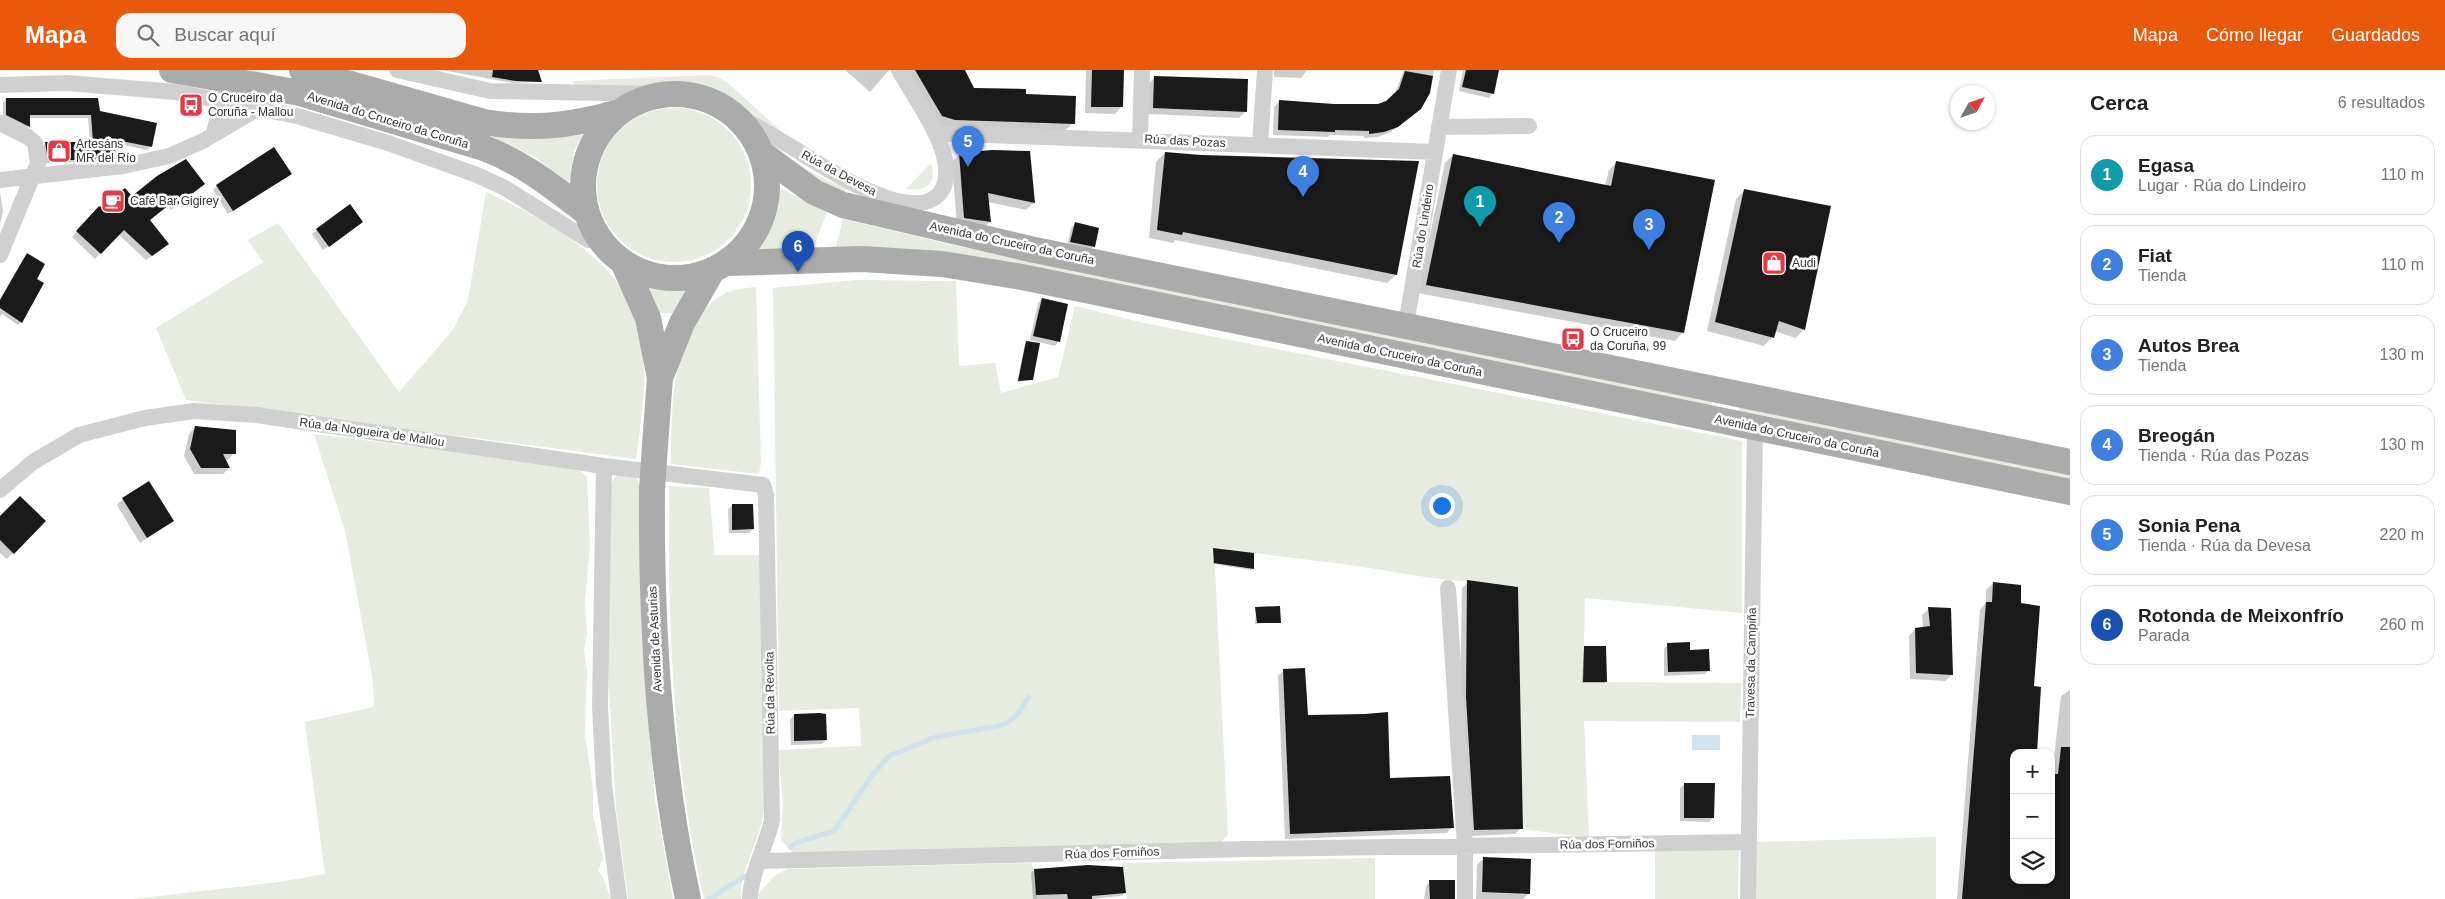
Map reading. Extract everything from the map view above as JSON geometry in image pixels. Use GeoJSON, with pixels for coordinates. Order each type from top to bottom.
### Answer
{"type":"FeatureCollection","features":[{"type":"Feature","properties":{"kind":"main road","name":"Avenida do Cruceiro da Coruña"},"geometry":{"type":"LineString","coordinates":[[172,70],[300,93],[484,148],[534,172],[586,213]]}},
{"type":"Feature","properties":{"kind":"main road","name":"Avenida do Cruceiro da Coruña"},"geometry":{"type":"LineString","coordinates":[[302,70],[484,122],[503,125],[564,126],[616,113]]}},
{"type":"Feature","properties":{"kind":"main road"},"geometry":{"type":"LineString","coordinates":[[623,262],[600,240],[586,213],[582,190],[583,174],[593,142],[616,113],[634,102],[664,94],[692,95],[713,102],[728,110],[750,132],[761,152],[767,184],[763,214],[747,244],[719,267]]}},
{"type":"Feature","properties":{"kind":"main road","name":"Avenida do Cruceiro da Coruña"},"geometry":{"type":"LineString","coordinates":[[761,152],[814,192],[843,205],[1030,249],[2070,462]]}},
{"type":"Feature","properties":{"kind":"main road","name":"Avenida do Cruceiro da Coruña"},"geometry":{"type":"LineString","coordinates":[[623,262],[646,274],[673,278],[695,276],[719,267],[862,259],[942,264],[1022,277],[2070,492]]}},
{"type":"Feature","properties":{"kind":"main road","name":"Avenida de Asturias"},"geometry":{"type":"LineString","coordinates":[[623,262],[648,318],[660,378],[652,490],[652,568],[658,691],[670,802],[688,899]]}},
{"type":"Feature","properties":{"kind":"main road","name":"Avenida de Asturias"},"geometry":{"type":"LineString","coordinates":[[660,378],[682,323],[719,267]]}},
{"type":"Feature","properties":{"kind":"street"},"geometry":{"type":"LineString","coordinates":[[397,70],[490,91],[664,94]]}},
{"type":"Feature","properties":{"kind":"street","name":"Rúa da Devesa"},"geometry":{"type":"LineString","coordinates":[[728,110],[854,184],[891,199],[915,204],[933,200],[941,193],[946,183],[945,162],[936,132],[899,70]]}},
{"type":"Feature","properties":{"kind":"street"},"geometry":{"type":"LineString","coordinates":[[1140,139],[1142,70]]}},
{"type":"Feature","properties":{"kind":"street"},"geometry":{"type":"LineString","coordinates":[[1260,144],[1265,70]]}},
{"type":"Feature","properties":{"kind":"street","name":"Rúa do Lindeiro"},"geometry":{"type":"LineString","coordinates":[[1406,325],[1449,70]]}},
{"type":"Feature","properties":{"kind":"street","name":"Avenida do Cruceiro da Coruña"},"geometry":{"type":"LineString","coordinates":[[0,85],[67,83],[176,92],[260,107],[297,116],[436,159],[505,188],[588,240],[600,240]]}},
{"type":"Feature","properties":{"kind":"street"},"geometry":{"type":"LineString","coordinates":[[214,134],[222,100]]}},
{"type":"Feature","properties":{"kind":"street"},"geometry":{"type":"LineString","coordinates":[[0,180],[146,162],[188,148],[260,107]]}},
{"type":"Feature","properties":{"kind":"street"},"geometry":{"type":"LineString","coordinates":[[0,123],[28,137],[34,143],[38,163],[31,176],[0,255]]}},
{"type":"Feature","properties":{"kind":"street"},"geometry":{"type":"LineString","coordinates":[[1439,127],[1529,126]]}},
{"type":"Feature","properties":{"kind":"street","name":"Rúa das Pozas"},"geometry":{"type":"LineString","coordinates":[[936,132],[1435,152]]}},
{"type":"Feature","properties":{"kind":"street","name":"Rúa da Nogueira de Mallou"},"geometry":{"type":"LineString","coordinates":[[0,490],[34,462],[79,435],[145,418],[194,411],[256,415],[604,466],[762,485]]}},
{"type":"Feature","properties":{"kind":"street","name":"Travesa da Campiña"},"geometry":{"type":"LineString","coordinates":[[1748,899],[1755,428]]}},
{"type":"Feature","properties":{"kind":"street"},"geometry":{"type":"LineString","coordinates":[[604,466],[600,706],[604,785],[619,899]]}},
{"type":"Feature","properties":{"kind":"street","name":"Rúa da Revolta"},"geometry":{"type":"LineString","coordinates":[[750,899],[752,881],[767,843],[772,812],[766,494],[762,485]]}},
{"type":"Feature","properties":{"kind":"street"},"geometry":{"type":"LineString","coordinates":[[1448,588],[1465,846],[1465,899]]}},
{"type":"Feature","properties":{"kind":"street","name":"Rúa dos Forniños"},"geometry":{"type":"LineString","coordinates":[[760,861],[1749,842]]}},
{"type":"Feature","properties":{"kind":"shaded area"},"geometry":{"type":"Polygon","coordinates":[[[234,70],[258,71],[517,139],[583,135],[574,151],[569,183],[536,158],[509,144],[234,70]]]}},
{"type":"Feature","properties":{"kind":"shaded area"},"geometry":{"type":"Polygon","coordinates":[[[708,75],[718,77],[729,84],[792,141],[721,97],[703,92],[668,87],[578,90],[572,81],[708,75]]]}},
{"type":"Feature","properties":{"kind":"shaded area"},"geometry":{"type":"Polygon","coordinates":[[[674,108],[704,113],[729,130],[746,155],[751,185],[746,215],[729,240],[704,257],[674,262],[644,257],[619,240],[602,215],[597,185],[602,155],[619,130],[644,113],[674,108]]]}},
{"type":"Feature","properties":{"kind":"shaded area"},"geometry":{"type":"Polygon","coordinates":[[[777,153],[820,177],[846,188],[843,195],[777,153]]]}},
{"type":"Feature","properties":{"kind":"shaded area"},"geometry":{"type":"Polygon","coordinates":[[[931,163],[933,177],[929,185],[920,189],[906,189],[931,163]]]}},
{"type":"Feature","properties":{"kind":"shaded area"},"geometry":{"type":"Polygon","coordinates":[[[776,186],[827,212],[813,248],[754,250],[772,212],[776,186]]]}},
{"type":"Feature","properties":{"kind":"shaded area"},"geometry":{"type":"Polygon","coordinates":[[[486,192],[537,218],[569,238],[599,262],[621,287],[634,314],[643,358],[643,405],[636,459],[186,400],[156,328],[263,262],[248,240],[278,223],[399,392],[452,331],[468,300],[486,192]]]}},
{"type":"Feature","properties":{"kind":"shaded area"},"geometry":{"type":"Polygon","coordinates":[[[843,219],[957,246],[1713,400],[1711,407],[836,247],[843,219]]]}},
{"type":"Feature","properties":{"kind":"shaded area"},"geometry":{"type":"Polygon","coordinates":[[[856,280],[956,281],[959,366],[995,363],[1001,393],[1058,377],[1075,306],[1144,323],[1742,441],[1742,613],[1585,598],[1583,682],[1741,683],[1740,722],[1584,721],[1589,838],[1523,829],[1518,587],[1432,578],[1343,564],[1214,548],[1228,835],[1220,843],[793,853],[781,840],[783,804],[778,750],[861,746],[859,708],[779,711],[773,288],[856,280]]]}},
{"type":"Feature","properties":{"kind":"shaded area"},"geometry":{"type":"Polygon","coordinates":[[[645,286],[689,290],[675,314],[653,312],[645,286]]]}},
{"type":"Feature","properties":{"kind":"shaded area"},"geometry":{"type":"Polygon","coordinates":[[[756,287],[761,462],[759,474],[671,464],[674,394],[684,346],[694,325],[707,307],[726,293],[756,287]]]}},
{"type":"Feature","properties":{"kind":"shaded area"},"geometry":{"type":"Polygon","coordinates":[[[1739,405],[2070,473],[2070,479],[1738,411],[1739,405]]]}},
{"type":"Feature","properties":{"kind":"shaded area"},"geometry":{"type":"Polygon","coordinates":[[[314,434],[445,450],[579,470],[587,477],[590,547],[585,601],[587,634],[584,650],[587,671],[585,735],[593,789],[593,815],[603,859],[598,870],[612,899],[133,899],[279,882],[325,874],[305,722],[374,707],[373,681],[345,531],[314,434]]]}},
{"type":"Feature","properties":{"kind":"shaded area"},"geometry":{"type":"Polygon","coordinates":[[[619,475],[634,476],[638,480],[641,491],[641,631],[655,800],[673,899],[628,899],[616,809],[608,670],[611,485],[614,478],[619,475]]]}},
{"type":"Feature","properties":{"kind":"shaded area"},"geometry":{"type":"Polygon","coordinates":[[[669,486],[709,488],[715,555],[763,555],[761,697],[764,807],[759,831],[743,877],[741,899],[704,899],[693,847],[685,796],[674,694],[671,642],[669,486]]]}},
{"type":"Feature","properties":{"kind":"shaded area"},"geometry":{"type":"Polygon","coordinates":[[[1936,837],[1936,899],[1756,899],[1756,842],[1936,837]]]}},
{"type":"Feature","properties":{"kind":"shaded area"},"geometry":{"type":"Polygon","coordinates":[[[1739,848],[1738,899],[1655,899],[1655,850],[1739,848]]]}},
{"type":"Feature","properties":{"kind":"shaded area"},"geometry":{"type":"Polygon","coordinates":[[[1375,858],[1375,899],[1127,899],[1122,863],[1375,858]]]}},
{"type":"Feature","properties":{"kind":"shaded area"},"geometry":{"type":"Polygon","coordinates":[[[1032,863],[1037,899],[759,899],[758,895],[774,876],[787,869],[1032,863]]]}},
{"type":"Feature","properties":{"kind":"water"},"geometry":{"type":"Polygon","coordinates":[[[1692,735],[1720,735],[1720,750],[1692,750],[1692,735]]]}},
{"type":"Feature","properties":{"kind":"building"},"geometry":{"type":"Polygon","coordinates":[[[493,70],[538,70],[542,82],[516,81],[492,77],[493,70]]]}},
{"type":"Feature","properties":{"kind":"building"},"geometry":{"type":"Polygon","coordinates":[[[915,70],[965,70],[974,88],[1026,89],[1026,94],[1076,96],[1075,124],[955,120],[942,116],[915,70]]]}},
{"type":"Feature","properties":{"kind":"building"},"geometry":{"type":"Polygon","coordinates":[[[1092,70],[1124,70],[1123,107],[1091,107],[1092,70]]]}},
{"type":"Feature","properties":{"kind":"building"},"geometry":{"type":"Polygon","coordinates":[[[1466,70],[1499,70],[1494,94],[1462,87],[1466,70]]]}},
{"type":"Feature","properties":{"kind":"building"},"geometry":{"type":"Polygon","coordinates":[[[1405,71],[1433,76],[1430,93],[1421,109],[1398,127],[1384,132],[1369,134],[1369,131],[1278,130],[1279,100],[1334,104],[1378,104],[1386,101],[1399,89],[1405,71]]]}},
{"type":"Feature","properties":{"kind":"building"},"geometry":{"type":"Polygon","coordinates":[[[1154,76],[1248,79],[1247,112],[1153,108],[1154,76]]]}},
{"type":"Feature","properties":{"kind":"building"},"geometry":{"type":"Polygon","coordinates":[[[6,98],[98,98],[100,111],[157,123],[152,147],[116,140],[115,156],[90,160],[48,160],[45,142],[93,142],[91,115],[30,115],[30,127],[6,115],[6,98]]]}},
{"type":"Feature","properties":{"kind":"building"},"geometry":{"type":"Polygon","coordinates":[[[274,147],[292,174],[233,211],[216,185],[274,147]]]}},
{"type":"Feature","properties":{"kind":"building"},"geometry":{"type":"Polygon","coordinates":[[[992,150],[1030,151],[1035,203],[988,193],[991,222],[964,218],[959,153],[992,150]]]}},
{"type":"Feature","properties":{"kind":"building"},"geometry":{"type":"Polygon","coordinates":[[[1165,152],[1201,155],[1419,161],[1397,275],[1183,232],[1182,235],[1157,230],[1165,152]]]}},
{"type":"Feature","properties":{"kind":"building"},"geometry":{"type":"Polygon","coordinates":[[[1453,154],[1611,186],[1616,161],[1715,180],[1684,333],[1426,285],[1453,154]]]}},
{"type":"Feature","properties":{"kind":"building"},"geometry":{"type":"Polygon","coordinates":[[[186,159],[205,184],[177,205],[174,201],[150,220],[169,244],[152,256],[124,230],[101,254],[76,231],[99,206],[125,188],[132,196],[157,176],[186,159]]]}},
{"type":"Feature","properties":{"kind":"building","name":"Audi"},"geometry":{"type":"Polygon","coordinates":[[[1744,189],[1831,206],[1805,330],[1779,321],[1774,338],[1715,322],[1744,189]]]}},
{"type":"Feature","properties":{"kind":"building"},"geometry":{"type":"Polygon","coordinates":[[[350,204],[363,222],[329,247],[316,229],[350,204]]]}},
{"type":"Feature","properties":{"kind":"building"},"geometry":{"type":"Polygon","coordinates":[[[1075,222],[1099,228],[1095,247],[1070,242],[1075,222]]]}},
{"type":"Feature","properties":{"kind":"building"},"geometry":{"type":"Polygon","coordinates":[[[27,253],[45,264],[37,279],[44,283],[22,323],[0,308],[0,300],[27,253]]]}},
{"type":"Feature","properties":{"kind":"building"},"geometry":{"type":"Polygon","coordinates":[[[1042,298],[1068,304],[1060,342],[1033,336],[1042,298]]]}},
{"type":"Feature","properties":{"kind":"building"},"geometry":{"type":"Polygon","coordinates":[[[1026,341],[1040,343],[1033,380],[1018,381],[1026,341]]]}},
{"type":"Feature","properties":{"kind":"building"},"geometry":{"type":"Polygon","coordinates":[[[195,426],[236,430],[236,454],[223,454],[230,468],[201,468],[190,449],[195,426]]]}},
{"type":"Feature","properties":{"kind":"building"},"geometry":{"type":"Polygon","coordinates":[[[149,481],[174,521],[147,538],[122,498],[149,481]]]}},
{"type":"Feature","properties":{"kind":"building"},"geometry":{"type":"Polygon","coordinates":[[[20,496],[46,521],[14,554],[0,540],[0,516],[20,496]]]}},
{"type":"Feature","properties":{"kind":"building"},"geometry":{"type":"Polygon","coordinates":[[[732,504],[753,504],[754,529],[732,530],[732,504]]]}},
{"type":"Feature","properties":{"kind":"building"},"geometry":{"type":"Polygon","coordinates":[[[1213,548],[1254,553],[1254,569],[1214,563],[1213,548]]]}},
{"type":"Feature","properties":{"kind":"building"},"geometry":{"type":"Polygon","coordinates":[[[1467,580],[1518,587],[1523,829],[1474,830],[1466,697],[1467,580]]]}},
{"type":"Feature","properties":{"kind":"building"},"geometry":{"type":"Polygon","coordinates":[[[1993,582],[2021,585],[2021,603],[2040,606],[2034,686],[2041,687],[2037,749],[2010,749],[2010,884],[2055,884],[2055,774],[2058,774],[2061,747],[2070,747],[2070,899],[1962,899],[1986,602],[1992,602],[1993,582]]]}},
{"type":"Feature","properties":{"kind":"building"},"geometry":{"type":"Polygon","coordinates":[[[1280,606],[1281,623],[1257,623],[1255,607],[1280,606]]]}},
{"type":"Feature","properties":{"kind":"building"},"geometry":{"type":"Polygon","coordinates":[[[1928,607],[1951,608],[1953,675],[1916,673],[1915,628],[1930,626],[1928,607]]]}},
{"type":"Feature","properties":{"kind":"building"},"geometry":{"type":"Polygon","coordinates":[[[1690,642],[1690,650],[1709,649],[1710,671],[1668,672],[1667,643],[1690,642]]]}},
{"type":"Feature","properties":{"kind":"building"},"geometry":{"type":"Polygon","coordinates":[[[1584,646],[1606,646],[1607,682],[1583,682],[1584,646]]]}},
{"type":"Feature","properties":{"kind":"building"},"geometry":{"type":"Polygon","coordinates":[[[1305,668],[1308,715],[1388,712],[1390,778],[1450,776],[1454,828],[1290,834],[1283,669],[1305,668]]]}},
{"type":"Feature","properties":{"kind":"building"},"geometry":{"type":"Polygon","coordinates":[[[794,714],[826,714],[827,740],[794,741],[794,714]]]}},
{"type":"Feature","properties":{"kind":"building"},"geometry":{"type":"Polygon","coordinates":[[[1684,783],[1715,783],[1714,818],[1684,818],[1684,783]]]}},
{"type":"Feature","properties":{"kind":"building"},"geometry":{"type":"Polygon","coordinates":[[[1483,857],[1531,859],[1530,894],[1482,892],[1483,857]]]}},
{"type":"Feature","properties":{"kind":"building"},"geometry":{"type":"Polygon","coordinates":[[[1088,865],[1123,867],[1126,893],[1092,896],[1092,899],[1068,899],[1067,894],[1036,895],[1034,869],[1088,865]]]}},
{"type":"Feature","properties":{"kind":"building"},"geometry":{"type":"Polygon","coordinates":[[[1429,880],[1455,880],[1455,899],[1430,899],[1429,880]]]}},
{"type":"Feature","properties":{"kind":"waterway"},"geometry":{"type":"LineString","coordinates":[[790,847],[798,842],[834,831],[870,778],[889,756],[936,737],[1003,725],[1016,716],[1029,697]]}},
{"type":"Feature","properties":{"kind":"waterway"},"geometry":{"type":"LineString","coordinates":[[709,899],[747,875]]}},
{"type":"Feature","properties":{"kind":"place","name":"O Cruceiro da Coruña - Mallou"},"geometry":{"type":"Point","coordinates":[191,105]}},
{"type":"Feature","properties":{"kind":"place","name":"Artesáns MR del Río"},"geometry":{"type":"Point","coordinates":[59,151]}},
{"type":"Feature","properties":{"kind":"place","name":"Sonia Pena"},"geometry":{"type":"Point","coordinates":[968,167]}},
{"type":"Feature","properties":{"kind":"place","name":"Breogán"},"geometry":{"type":"Point","coordinates":[1303,197]}},
{"type":"Feature","properties":{"kind":"place","name":"Café Bar Gigirey"},"geometry":{"type":"Point","coordinates":[113,201]}},
{"type":"Feature","properties":{"kind":"place","name":"Egasa"},"geometry":{"type":"Point","coordinates":[1480,227]}},
{"type":"Feature","properties":{"kind":"place","name":"Fiat"},"geometry":{"type":"Point","coordinates":[1559,243]}},
{"type":"Feature","properties":{"kind":"place","name":"Autos Brea"},"geometry":{"type":"Point","coordinates":[1649,250]}},
{"type":"Feature","properties":{"kind":"place","name":"Audi"},"geometry":{"type":"Point","coordinates":[1774,263]}},
{"type":"Feature","properties":{"kind":"place","name":"Rotonda de Meixonfrío"},"geometry":{"type":"Point","coordinates":[798,272]}},
{"type":"Feature","properties":{"kind":"place","name":"O Cruceiro da Coruña, 99"},"geometry":{"type":"Point","coordinates":[1573,339]}}]}
